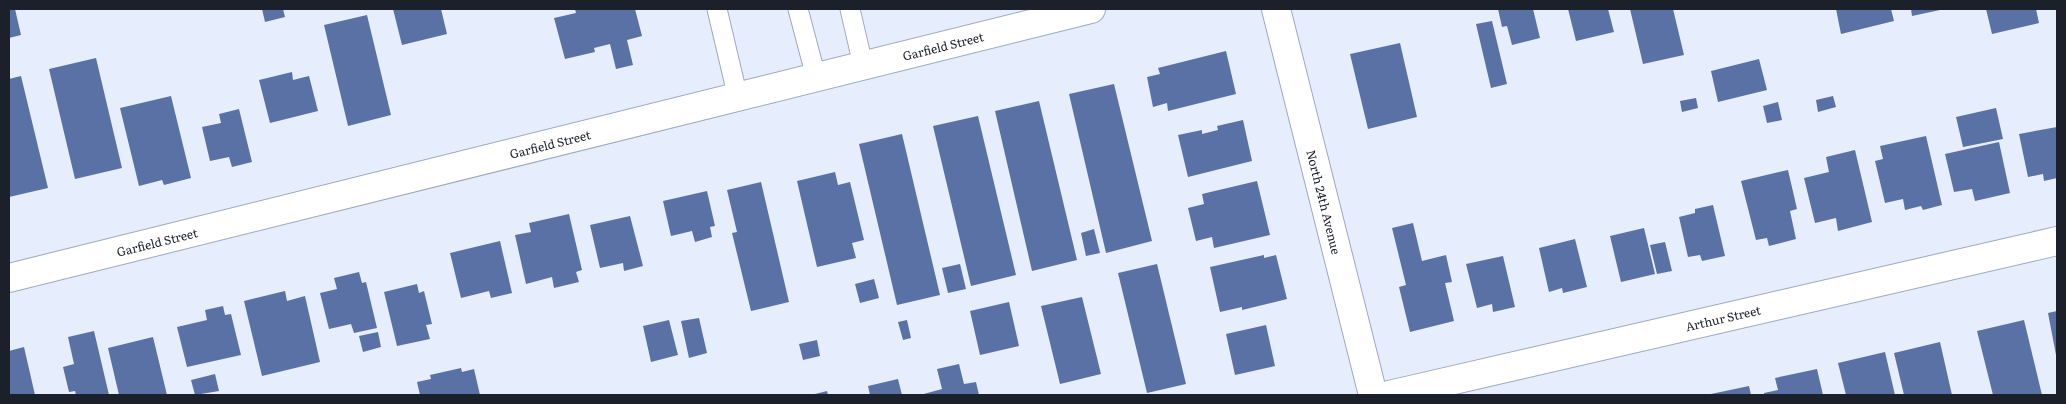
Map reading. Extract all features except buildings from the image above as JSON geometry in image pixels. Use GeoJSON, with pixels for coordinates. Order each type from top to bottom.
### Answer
{"type":"FeatureCollection","features":[{"type":"Feature","properties":{"kind":"street","name":"Garfield Street"},"geometry":{"type":"LineString","coordinates":[[9,278],[1091,9]]}},
{"type":"Feature","properties":{"kind":"street","name":"North 24th Avenue"},"geometry":{"type":"LineString","coordinates":[[1276,9],[1373,395]]}},
{"type":"Feature","properties":{"kind":"street","name":"Arthur Street"},"geometry":{"type":"LineString","coordinates":[[1389,395],[2057,241]]}},
{"type":"Feature","properties":{"kind":"lane"},"geometry":{"type":"LineString","coordinates":[[717,9],[738,98]]}},
{"type":"Feature","properties":{"kind":"lane"},"geometry":{"type":"LineString","coordinates":[[798,9],[816,77]]}},
{"type":"Feature","properties":{"kind":"lane"},"geometry":{"type":"LineString","coordinates":[[850,9],[863,66]]}}]}
